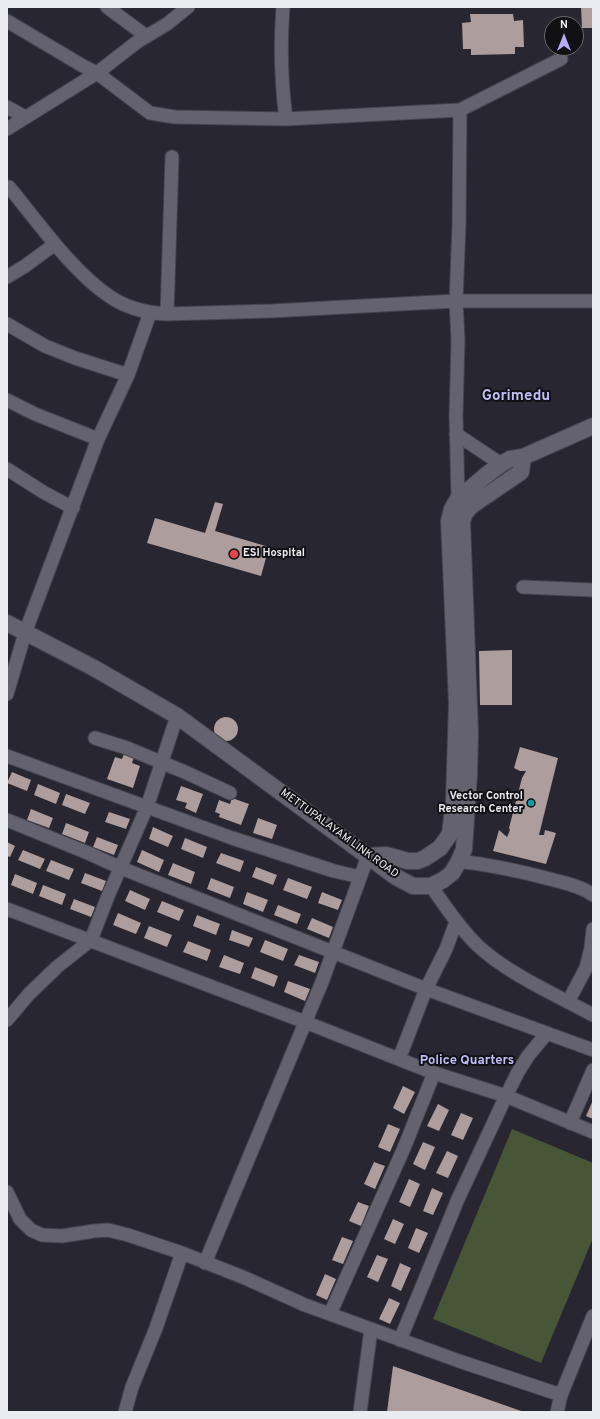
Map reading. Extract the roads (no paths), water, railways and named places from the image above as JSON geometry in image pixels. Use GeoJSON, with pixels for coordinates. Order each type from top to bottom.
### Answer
{"type":"FeatureCollection","features":[{"type":"Feature","properties":{"kind":"street"},"geometry":{"type":"LineString","coordinates":[[107,7],[146,36]]}},
{"type":"Feature","properties":{"kind":"street"},"geometry":{"type":"LineString","coordinates":[[7,129],[97,73],[146,36],[177,17],[188,7]]}},
{"type":"Feature","properties":{"kind":"street"},"geometry":{"type":"LineString","coordinates":[[283,7],[281,69],[286,119]]}},
{"type":"Feature","properties":{"kind":"street"},"geometry":{"type":"LineString","coordinates":[[7,21],[97,73],[150,113],[175,117],[286,119],[460,110],[561,59]]}},
{"type":"Feature","properties":{"kind":"street"},"geometry":{"type":"LineString","coordinates":[[7,107],[25,117]]}},
{"type":"Feature","properties":{"kind":"street"},"geometry":{"type":"LineString","coordinates":[[458,499],[456,434],[458,340],[456,301],[459,226],[460,110]]}},
{"type":"Feature","properties":{"kind":"street"},"geometry":{"type":"LineString","coordinates":[[167,314],[172,157]]}},
{"type":"Feature","properties":{"kind":"street"},"geometry":{"type":"LineString","coordinates":[[8,184],[55,244],[89,281],[110,297],[133,308],[150,313],[167,314],[271,311],[456,301],[593,302]]}},
{"type":"Feature","properties":{"kind":"street"},"geometry":{"type":"LineString","coordinates":[[7,277],[26,266],[55,244]]}},
{"type":"Feature","properties":{"kind":"street"},"geometry":{"type":"LineString","coordinates":[[7,694],[25,632],[98,439],[128,375],[150,313]]}},
{"type":"Feature","properties":{"kind":"street"},"geometry":{"type":"LineString","coordinates":[[7,324],[45,346],[75,358],[128,375]]}},
{"type":"Feature","properties":{"kind":"street"},"geometry":{"type":"LineString","coordinates":[[7,400],[35,414],[98,439]]}},
{"type":"Feature","properties":{"kind":"street"},"geometry":{"type":"LineString","coordinates":[[205,1263],[322,982],[368,856],[386,855],[408,861],[418,861],[440,848],[450,834],[454,800],[457,704],[449,521],[452,509],[458,499],[501,464],[510,459],[523,457],[593,426]]}},
{"type":"Feature","properties":{"kind":"street"},"geometry":{"type":"LineString","coordinates":[[456,434],[501,464]]}},
{"type":"Feature","properties":{"kind":"street"},"geometry":{"type":"LineString","coordinates":[[523,457],[520,472],[471,506],[465,513],[462,521],[470,733],[464,849],[459,862],[452,873],[443,880],[431,886],[456,922],[477,944],[496,960],[517,974],[593,1015]]}},
{"type":"Feature","properties":{"kind":"street"},"geometry":{"type":"LineString","coordinates":[[8,473],[73,508]]}},
{"type":"Feature","properties":{"kind":"street"},"geometry":{"type":"LineString","coordinates":[[523,588],[593,590]]}},
{"type":"Feature","properties":{"kind":"street","name":"METTUPALAYAM LINK ROAD"},"geometry":{"type":"LineString","coordinates":[[7,623],[94,668],[177,716],[396,877],[413,886],[431,886]]}},
{"type":"Feature","properties":{"kind":"street"},"geometry":{"type":"LineString","coordinates":[[7,1020],[29,994],[57,966],[91,940],[108,896],[147,807],[177,716]]}},
{"type":"Feature","properties":{"kind":"street"},"geometry":{"type":"LineString","coordinates":[[95,738],[127,748],[230,793]]}},
{"type":"Feature","properties":{"kind":"street"},"geometry":{"type":"LineString","coordinates":[[7,756],[240,841],[334,871],[360,877]]}},
{"type":"Feature","properties":{"kind":"street"},"geometry":{"type":"LineString","coordinates":[[7,820],[121,868],[426,989],[593,1050]]}},
{"type":"Feature","properties":{"kind":"street"},"geometry":{"type":"LineString","coordinates":[[459,862],[491,865],[519,871],[572,885],[586,890],[593,895]]}},
{"type":"Feature","properties":{"kind":"street"},"geometry":{"type":"LineString","coordinates":[[7,909],[305,1022],[434,1073],[506,1096],[593,1132]]}},
{"type":"Feature","properties":{"kind":"street"},"geometry":{"type":"LineString","coordinates":[[398,1059],[426,989],[446,949],[456,922]]}},
{"type":"Feature","properties":{"kind":"street"},"geometry":{"type":"LineString","coordinates":[[568,1002],[586,968],[591,948],[593,929]]}},
{"type":"Feature","properties":{"kind":"street"},"geometry":{"type":"LineString","coordinates":[[400,1340],[458,1200],[506,1096],[528,1056],[547,1033]]}},
{"type":"Feature","properties":{"kind":"street"},"geometry":{"type":"LineString","coordinates":[[570,1122],[593,1070]]}},
{"type":"Feature","properties":{"kind":"street"},"geometry":{"type":"LineString","coordinates":[[330,1314],[404,1148],[434,1073]]}},
{"type":"Feature","properties":{"kind":"street"},"geometry":{"type":"LineString","coordinates":[[7,1192],[20,1219],[31,1230],[42,1235],[62,1236],[108,1230],[128,1234],[182,1253],[245,1278],[305,1305],[400,1340],[561,1395]]}},
{"type":"Feature","properties":{"kind":"street"},"geometry":{"type":"LineString","coordinates":[[125,1412],[132,1387],[156,1328],[182,1253]]}},
{"type":"Feature","properties":{"kind":"street"},"geometry":{"type":"LineString","coordinates":[[557,1412],[561,1395],[593,1316]]}},
{"type":"Feature","properties":{"kind":"street"},"geometry":{"type":"LineString","coordinates":[[360,1412],[371,1329]]}},
{"type":"Feature","properties":{"kind":"place","name":"ESI Hospital"},"geometry":{"type":"Point","coordinates":[234,554]}},
{"type":"Feature","properties":{"kind":"place","name":"Vector Control Research Center"},"geometry":{"type":"Point","coordinates":[531,803]}},
{"type":"Feature","properties":{"kind":"district","name":"Gorimedu"},"geometry":{"type":"Point","coordinates":[516,397]}},
{"type":"Feature","properties":{"kind":"district","name":"Police Quarters"},"geometry":{"type":"Point","coordinates":[467,1061]}}]}
